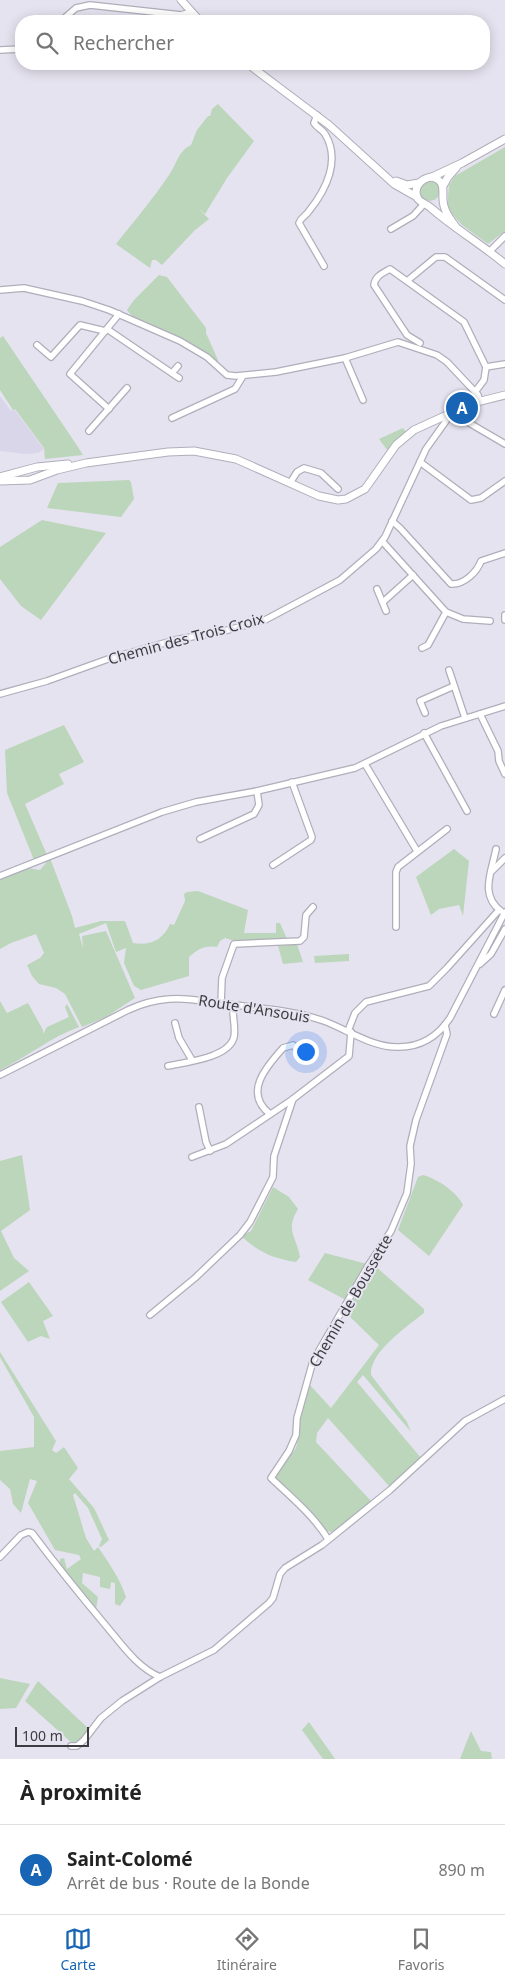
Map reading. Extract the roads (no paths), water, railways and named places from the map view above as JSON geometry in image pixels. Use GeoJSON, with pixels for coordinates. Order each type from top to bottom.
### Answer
{"type":"FeatureCollection","features":[{"type":"Feature","properties":{"kind":"main road"},"geometry":{"type":"LineString","coordinates":[[181,0],[194,15]]}},
{"type":"Feature","properties":{"kind":"main road"},"geometry":{"type":"LineString","coordinates":[[256,70],[317,115],[394,184],[418,197],[505,264]]}},
{"type":"Feature","properties":{"kind":"main road"},"geometry":{"type":"LineString","coordinates":[[384,176],[407,185],[419,183],[425,178],[432,177],[462,163],[505,139]]}},
{"type":"Feature","properties":{"kind":"main road"},"geometry":{"type":"LineString","coordinates":[[426,205],[436,204],[442,199],[444,186],[450,174],[462,163]]}},
{"type":"Feature","properties":{"kind":"main road"},"geometry":{"type":"LineString","coordinates":[[432,177],[439,180],[444,186]]}},
{"type":"Feature","properties":{"kind":"main road"},"geometry":{"type":"LineString","coordinates":[[418,197],[416,192],[419,183]]}},
{"type":"Feature","properties":{"kind":"main road"},"geometry":{"type":"LineString","coordinates":[[442,199],[446,211],[456,227]]}},
{"type":"Feature","properties":{"kind":"main road"},"geometry":{"type":"LineString","coordinates":[[0,477],[44,466],[86,463],[182,451],[202,451],[236,459],[328,499],[346,499],[359,494],[372,482],[396,446],[414,430],[451,412],[480,401],[505,395]]}},
{"type":"Feature","properties":{"kind":"main road"},"geometry":{"type":"LineString","coordinates":[[0,481],[30,480],[86,463]]}},
{"type":"Feature","properties":{"kind":"street"},"geometry":{"type":"LineString","coordinates":[[68,15],[76,8],[90,4],[181,15],[191,12]]}},
{"type":"Feature","properties":{"kind":"street"},"geometry":{"type":"LineString","coordinates":[[0,50],[15,49]]}},
{"type":"Feature","properties":{"kind":"street"},"geometry":{"type":"LineString","coordinates":[[317,115],[314,123],[326,135],[332,162],[331,173],[309,212],[299,223],[324,266]]}},
{"type":"Feature","properties":{"kind":"street"},"geometry":{"type":"LineString","coordinates":[[391,229],[413,216],[426,205]]}},
{"type":"Feature","properties":{"kind":"street"},"geometry":{"type":"LineString","coordinates":[[490,251],[505,236]]}},
{"type":"Feature","properties":{"kind":"street"},"geometry":{"type":"LineString","coordinates":[[407,281],[436,257],[441,256],[505,300]]}},
{"type":"Feature","properties":{"kind":"street"},"geometry":{"type":"LineString","coordinates":[[420,343],[407,335],[374,285],[374,281],[390,269],[464,322],[486,367],[484,380],[476,392]]}},
{"type":"Feature","properties":{"kind":"street"},"geometry":{"type":"LineString","coordinates":[[0,290],[24,288],[82,301],[119,314],[180,341],[207,358],[226,375],[243,376],[276,372],[345,358],[398,342],[437,355],[476,392],[480,401]]}},
{"type":"Feature","properties":{"kind":"street"},"geometry":{"type":"LineString","coordinates":[[109,408],[70,374],[119,314]]}},
{"type":"Feature","properties":{"kind":"street"},"geometry":{"type":"LineString","coordinates":[[36,345],[51,357],[80,325],[106,330],[180,378]]}},
{"type":"Feature","properties":{"kind":"street"},"geometry":{"type":"LineString","coordinates":[[345,358],[363,400]]}},
{"type":"Feature","properties":{"kind":"street"},"geometry":{"type":"LineString","coordinates":[[486,367],[505,364]]}},
{"type":"Feature","properties":{"kind":"street"},"geometry":{"type":"LineString","coordinates":[[172,373],[178,366]]}},
{"type":"Feature","properties":{"kind":"street"},"geometry":{"type":"LineString","coordinates":[[172,418],[235,389],[243,376]]}},
{"type":"Feature","properties":{"kind":"street"},"geometry":{"type":"LineString","coordinates":[[89,431],[127,388]]}},
{"type":"Feature","properties":{"kind":"street"},"geometry":{"type":"LineString","coordinates":[[451,412],[505,444]]}},
{"type":"Feature","properties":{"kind":"street","name":"Chemin des Trois Croix"},"geometry":{"type":"LineString","coordinates":[[0,694],[47,681],[116,656],[175,640],[238,628],[265,620],[340,580],[376,549],[382,541],[431,440],[451,412]]}},
{"type":"Feature","properties":{"kind":"street"},"geometry":{"type":"LineString","coordinates":[[432,421],[439,431]]}},
{"type":"Feature","properties":{"kind":"street"},"geometry":{"type":"LineString","coordinates":[[420,462],[471,500],[481,498],[505,481]]}},
{"type":"Feature","properties":{"kind":"street"},"geometry":{"type":"LineString","coordinates":[[290,484],[298,472],[304,468],[321,473],[338,488]]}},
{"type":"Feature","properties":{"kind":"street"},"geometry":{"type":"LineString","coordinates":[[392,521],[450,584],[458,583],[477,571],[482,561],[505,553]]}},
{"type":"Feature","properties":{"kind":"street"},"geometry":{"type":"LineString","coordinates":[[382,541],[446,612],[463,619],[490,621]]}},
{"type":"Feature","properties":{"kind":"street"},"geometry":{"type":"LineString","coordinates":[[383,602],[413,575]]}},
{"type":"Feature","properties":{"kind":"street"},"geometry":{"type":"LineString","coordinates":[[377,589],[386,611]]}},
{"type":"Feature","properties":{"kind":"street"},"geometry":{"type":"LineString","coordinates":[[422,648],[428,645],[446,612]]}},
{"type":"Feature","properties":{"kind":"street"},"geometry":{"type":"LineString","coordinates":[[505,615],[505,620]]}},
{"type":"Feature","properties":{"kind":"street"},"geometry":{"type":"LineString","coordinates":[[449,670],[465,718]]}},
{"type":"Feature","properties":{"kind":"street"},"geometry":{"type":"LineString","coordinates":[[425,713],[420,700],[454,686]]}},
{"type":"Feature","properties":{"kind":"street"},"geometry":{"type":"LineString","coordinates":[[0,876],[162,812],[196,802],[257,790],[365,764],[424,734],[465,718],[505,706]]}},
{"type":"Feature","properties":{"kind":"street"},"geometry":{"type":"LineString","coordinates":[[480,714],[498,751],[499,760],[505,774]]}},
{"type":"Feature","properties":{"kind":"street"},"geometry":{"type":"LineString","coordinates":[[424,734],[467,811]]}},
{"type":"Feature","properties":{"kind":"street"},"geometry":{"type":"LineString","coordinates":[[365,764],[417,851]]}},
{"type":"Feature","properties":{"kind":"street"},"geometry":{"type":"LineString","coordinates":[[274,865],[312,837],[292,782]]}},
{"type":"Feature","properties":{"kind":"street"},"geometry":{"type":"LineString","coordinates":[[200,839],[254,814],[259,805],[257,790]]}},
{"type":"Feature","properties":{"kind":"street"},"geometry":{"type":"LineString","coordinates":[[396,927],[396,872],[398,867],[447,829]]}},
{"type":"Feature","properties":{"kind":"street"},"geometry":{"type":"LineString","coordinates":[[492,871],[496,850]]}},
{"type":"Feature","properties":{"kind":"street"},"geometry":{"type":"LineString","coordinates":[[192,1157],[226,1144],[293,1099],[349,1056],[350,1032],[354,1013],[360,1006],[366,1002],[429,986],[503,912],[489,897],[487,890],[488,878],[505,858]]}},
{"type":"Feature","properties":{"kind":"street"},"geometry":{"type":"LineString","coordinates":[[221,1004],[222,978],[234,944],[300,941],[304,937],[306,915],[313,907]]}},
{"type":"Feature","properties":{"kind":"street","name":"Route d'Ansouis"},"geometry":{"type":"LineString","coordinates":[[0,1074],[144,1003],[177,998],[297,1014],[314,1018],[374,1042],[398,1048],[419,1044],[438,1033],[445,1025],[478,966],[503,912]]}},
{"type":"Feature","properties":{"kind":"street"},"geometry":{"type":"LineString","coordinates":[[478,966],[491,954],[505,929]]}},
{"type":"Feature","properties":{"kind":"street"},"geometry":{"type":"LineString","coordinates":[[494,1014],[505,990]]}},
{"type":"Feature","properties":{"kind":"street"},"geometry":{"type":"LineString","coordinates":[[168,1066],[217,1054],[231,1043],[234,1037],[233,1005]]}},
{"type":"Feature","properties":{"kind":"street"},"geometry":{"type":"LineString","coordinates":[[175,1023],[179,1038],[192,1060]]}},
{"type":"Feature","properties":{"kind":"street","name":"Chemin de Boussette"},"geometry":{"type":"LineString","coordinates":[[328,1539],[301,1505],[271,1478],[289,1451],[296,1435],[297,1418],[313,1362],[368,1266],[391,1231],[407,1193],[412,1164],[410,1146],[416,1120],[447,1034],[445,1025]]}},
{"type":"Feature","properties":{"kind":"street"},"geometry":{"type":"LineString","coordinates":[[270,1114],[263,1108],[258,1097],[260,1080],[283,1048],[293,1045],[300,1052]]}},
{"type":"Feature","properties":{"kind":"street"},"geometry":{"type":"LineString","coordinates":[[150,1315],[195,1278],[240,1235],[250,1222],[273,1177],[274,1156],[293,1099]]}},
{"type":"Feature","properties":{"kind":"street"},"geometry":{"type":"LineString","coordinates":[[199,1107],[206,1142],[210,1151]]}},
{"type":"Feature","properties":{"kind":"street"},"geometry":{"type":"LineString","coordinates":[[71,1746],[77,1746],[84,1740],[109,1711],[160,1677],[208,1654],[232,1637],[269,1604],[273,1598],[280,1574],[285,1568],[328,1539],[390,1490],[465,1421],[505,1399]]}},
{"type":"Feature","properties":{"kind":"street"},"geometry":{"type":"LineString","coordinates":[[0,1557],[21,1535],[28,1532],[32,1533],[63,1575],[124,1647],[151,1674],[160,1677]]}},
{"type":"Feature","properties":{"kind":"place","name":"Saint-Colomé"},"geometry":{"type":"Point","coordinates":[462,408]}}]}
